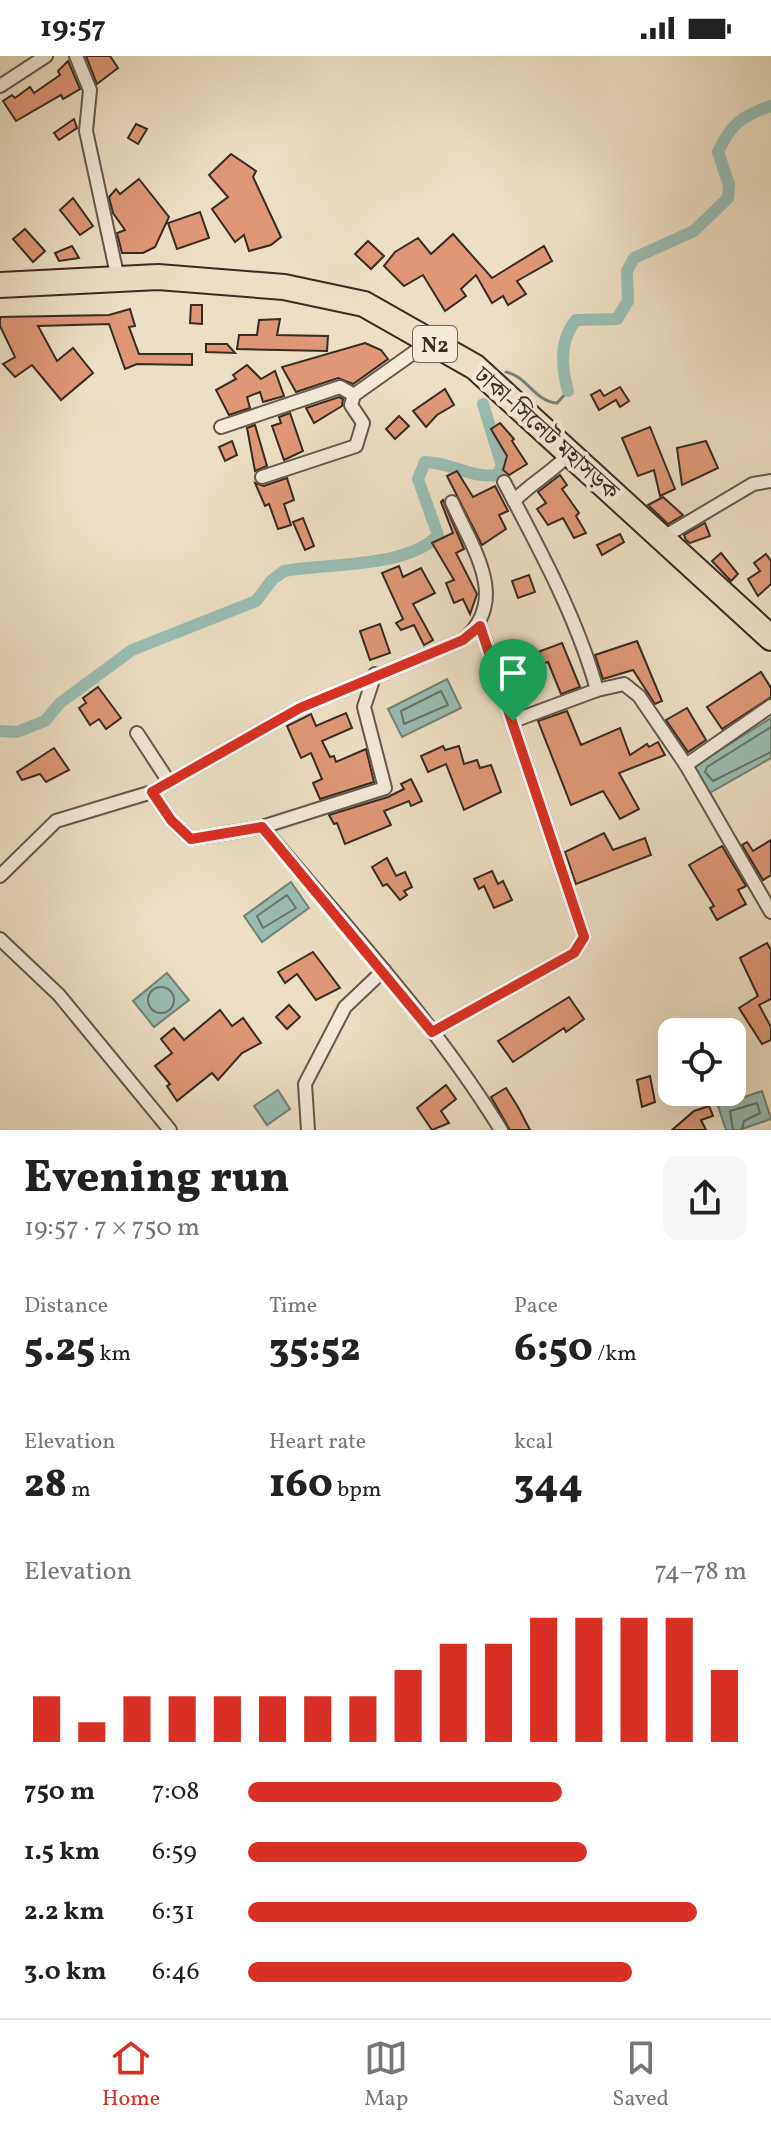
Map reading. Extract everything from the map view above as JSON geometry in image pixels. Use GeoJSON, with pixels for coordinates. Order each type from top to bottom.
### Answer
{"type":"FeatureCollection","features":[{"type":"Feature","properties":{"kind":"highway","name":"ঢাকা-সিলেট মহাসড়ক"},"geometry":{"type":"LineString","coordinates":[[0,285],[158,277],[284,287],[364,304],[475,367],[771,638]]}},
{"type":"Feature","properties":{"kind":"street"},"geometry":{"type":"LineString","coordinates":[[0,86],[46,56]]}},
{"type":"Feature","properties":{"kind":"street"},"geometry":{"type":"LineString","coordinates":[[76,56],[90,90],[86,131],[118,279]]}},
{"type":"Feature","properties":{"kind":"street"},"geometry":{"type":"LineString","coordinates":[[262,477],[356,446],[363,423],[351,405],[354,395],[430,341]]}},
{"type":"Feature","properties":{"kind":"street"},"geometry":{"type":"LineString","coordinates":[[221,427],[340,387],[354,395]]}},
{"type":"Feature","properties":{"kind":"street"},"geometry":{"type":"LineString","coordinates":[[514,501],[524,490],[553,472],[570,453]]}},
{"type":"Feature","properties":{"kind":"street"},"geometry":{"type":"LineString","coordinates":[[662,538],[753,484],[771,481]]}},
{"type":"Feature","properties":{"kind":"street"},"geometry":{"type":"LineString","coordinates":[[504,482],[552,575],[590,663],[597,690]]}},
{"type":"Feature","properties":{"kind":"street"},"geometry":{"type":"LineString","coordinates":[[432,1032],[574,953],[584,937],[480,626],[489,587],[452,502]]}},
{"type":"Feature","properties":{"kind":"street"},"geometry":{"type":"LineString","coordinates":[[0,876],[56,821],[152,792],[300,708],[375,674],[463,640],[480,626]]}},
{"type":"Feature","properties":{"kind":"street"},"geometry":{"type":"LineString","coordinates":[[152,792],[171,820],[191,839],[262,827],[385,788],[364,707],[375,674]]}},
{"type":"Feature","properties":{"kind":"street"},"geometry":{"type":"LineString","coordinates":[[513,721],[597,690],[624,684],[639,696],[686,765],[771,912]]}},
{"type":"Feature","properties":{"kind":"street"},"geometry":{"type":"LineString","coordinates":[[686,765],[771,706]]}},
{"type":"Feature","properties":{"kind":"street"},"geometry":{"type":"LineString","coordinates":[[137,733],[169,782]]}},
{"type":"Feature","properties":{"kind":"street"},"geometry":{"type":"LineString","coordinates":[[262,827],[384,970],[501,1130]]}},
{"type":"Feature","properties":{"kind":"street"},"geometry":{"type":"LineString","coordinates":[[0,939],[59,995],[170,1130]]}},
{"type":"Feature","properties":{"kind":"street"},"geometry":{"type":"LineString","coordinates":[[308,1130],[305,1084],[345,1007],[384,970]]}},
{"type":"Feature","properties":{"kind":"water"},"geometry":{"type":"Polygon","coordinates":[[[447,679],[461,708],[402,737],[388,709],[447,679]]]}},
{"type":"Feature","properties":{"kind":"water"},"geometry":{"type":"Polygon","coordinates":[[[771,718],[771,758],[708,794],[693,767],[771,718]]]}},
{"type":"Feature","properties":{"kind":"water"},"geometry":{"type":"Polygon","coordinates":[[[291,882],[309,908],[262,942],[244,916],[291,882]]]}},
{"type":"Feature","properties":{"kind":"water"},"geometry":{"type":"Polygon","coordinates":[[[167,973],[189,1000],[154,1027],[133,1001],[167,973]]]}},
{"type":"Feature","properties":{"kind":"water"},"geometry":{"type":"Polygon","coordinates":[[[278,1090],[290,1109],[267,1125],[254,1106],[278,1090]]]}},
{"type":"Feature","properties":{"kind":"water"},"geometry":{"type":"Polygon","coordinates":[[[762,1091],[771,1119],[739,1130],[726,1130],[718,1106],[746,1106],[746,1096],[762,1091]]]}},
{"type":"Feature","properties":{"kind":"building"},"geometry":{"type":"Polygon","coordinates":[[[86,56],[110,56],[118,68],[97,84],[86,56]]]}},
{"type":"Feature","properties":{"kind":"building"},"geometry":{"type":"Polygon","coordinates":[[[68,61],[80,89],[63,99],[61,95],[16,121],[3,101],[12,95],[15,98],[30,87],[34,93],[60,75],[58,71],[68,61]]]}},
{"type":"Feature","properties":{"kind":"building"},"geometry":{"type":"Polygon","coordinates":[[[74,119],[77,128],[59,140],[54,133],[74,119]]]}},
{"type":"Feature","properties":{"kind":"building"},"geometry":{"type":"Polygon","coordinates":[[[136,124],[147,129],[138,144],[128,138],[136,124]]]}},
{"type":"Feature","properties":{"kind":"building"},"geometry":{"type":"Polygon","coordinates":[[[231,154],[256,171],[253,177],[281,237],[271,245],[249,251],[244,235],[235,242],[212,209],[228,197],[209,175],[231,154]]]}},
{"type":"Feature","properties":{"kind":"building"},"geometry":{"type":"Polygon","coordinates":[[[139,179],[169,217],[155,247],[143,253],[122,253],[117,233],[125,230],[113,213],[109,197],[116,189],[120,194],[139,179]]]}},
{"type":"Feature","properties":{"kind":"building"},"geometry":{"type":"Polygon","coordinates":[[[73,198],[93,226],[80,235],[60,210],[73,198]]]}},
{"type":"Feature","properties":{"kind":"building"},"geometry":{"type":"Polygon","coordinates":[[[200,212],[209,238],[177,249],[168,223],[200,212]]]}},
{"type":"Feature","properties":{"kind":"building"},"geometry":{"type":"Polygon","coordinates":[[[25,229],[45,251],[33,262],[13,239],[25,229]]]}},
{"type":"Feature","properties":{"kind":"building"},"geometry":{"type":"Polygon","coordinates":[[[453,234],[492,278],[544,246],[552,261],[517,281],[526,294],[508,305],[503,296],[492,303],[476,275],[461,289],[466,296],[445,311],[423,275],[404,286],[384,266],[395,252],[418,238],[431,254],[453,234]]]}},
{"type":"Feature","properties":{"kind":"building"},"geometry":{"type":"Polygon","coordinates":[[[368,241],[384,256],[371,269],[355,254],[368,241]]]}},
{"type":"Feature","properties":{"kind":"building"},"geometry":{"type":"Polygon","coordinates":[[[72,246],[79,258],[59,261],[55,253],[72,246]]]}},
{"type":"Feature","properties":{"kind":"building"},"geometry":{"type":"Polygon","coordinates":[[[191,305],[202,305],[202,324],[190,323],[191,305]]]}},
{"type":"Feature","properties":{"kind":"building"},"geometry":{"type":"Polygon","coordinates":[[[130,309],[135,326],[129,327],[139,354],[192,354],[192,365],[137,364],[125,369],[109,324],[38,326],[57,361],[73,348],[93,373],[61,400],[32,365],[15,377],[3,364],[15,357],[0,326],[0,317],[109,315],[130,309]]]}},
{"type":"Feature","properties":{"kind":"building"},"geometry":{"type":"Polygon","coordinates":[[[280,319],[277,335],[328,336],[327,351],[237,349],[239,335],[257,335],[259,320],[280,319]]]}},
{"type":"Feature","properties":{"kind":"building"},"geometry":{"type":"Polygon","coordinates":[[[365,343],[381,350],[388,359],[353,384],[338,378],[296,392],[282,367],[365,343]]]}},
{"type":"Feature","properties":{"kind":"building"},"geometry":{"type":"Polygon","coordinates":[[[206,344],[227,344],[235,353],[206,352],[206,344]]]}},
{"type":"Feature","properties":{"kind":"building"},"geometry":{"type":"Polygon","coordinates":[[[247,365],[261,379],[275,371],[284,396],[263,402],[260,392],[247,397],[250,408],[229,415],[216,390],[236,379],[233,375],[247,365]]]}},
{"type":"Feature","properties":{"kind":"building"},"geometry":{"type":"Polygon","coordinates":[[[620,387],[629,401],[620,407],[616,400],[599,410],[591,395],[600,390],[604,396],[620,387]]]}},
{"type":"Feature","properties":{"kind":"building"},"geometry":{"type":"Polygon","coordinates":[[[445,389],[454,405],[437,415],[426,427],[413,411],[445,389]]]}},
{"type":"Feature","properties":{"kind":"building"},"geometry":{"type":"Polygon","coordinates":[[[339,397],[343,399],[342,406],[314,423],[306,408],[339,397]]]}},
{"type":"Feature","properties":{"kind":"building"},"geometry":{"type":"Polygon","coordinates":[[[290,413],[303,451],[284,460],[272,426],[281,423],[279,417],[290,413]]]}},
{"type":"Feature","properties":{"kind":"building"},"geometry":{"type":"Polygon","coordinates":[[[399,416],[409,426],[395,439],[386,429],[399,416]]]}},
{"type":"Feature","properties":{"kind":"building"},"geometry":{"type":"Polygon","coordinates":[[[500,423],[514,439],[512,441],[527,464],[509,475],[503,470],[507,456],[491,429],[500,423]]]}},
{"type":"Feature","properties":{"kind":"building"},"geometry":{"type":"Polygon","coordinates":[[[255,425],[267,466],[255,471],[247,428],[255,425]]]}},
{"type":"Feature","properties":{"kind":"building"},"geometry":{"type":"Polygon","coordinates":[[[650,427],[675,489],[660,496],[654,470],[638,476],[622,438],[650,427]]]}},
{"type":"Feature","properties":{"kind":"building"},"geometry":{"type":"Polygon","coordinates":[[[232,441],[237,455],[225,461],[219,447],[232,441]]]}},
{"type":"Feature","properties":{"kind":"building"},"geometry":{"type":"Polygon","coordinates":[[[706,441],[718,468],[682,485],[677,448],[706,441]]]}},
{"type":"Feature","properties":{"kind":"building"},"geometry":{"type":"Polygon","coordinates":[[[457,471],[473,497],[495,486],[508,511],[499,515],[506,529],[482,545],[447,476],[457,471]]]}},
{"type":"Feature","properties":{"kind":"building"},"geometry":{"type":"Polygon","coordinates":[[[560,475],[567,485],[562,489],[579,513],[576,516],[586,533],[574,538],[563,518],[548,525],[537,509],[546,503],[538,492],[560,475]]]}},
{"type":"Feature","properties":{"kind":"building"},"geometry":{"type":"Polygon","coordinates":[[[287,478],[294,500],[284,504],[291,525],[278,529],[269,504],[265,506],[255,483],[264,486],[287,478]]]}},
{"type":"Feature","properties":{"kind":"building"},"geometry":{"type":"Polygon","coordinates":[[[663,497],[683,515],[668,524],[648,505],[663,497]]]}},
{"type":"Feature","properties":{"kind":"building"},"geometry":{"type":"Polygon","coordinates":[[[443,500],[464,549],[456,553],[477,594],[470,614],[463,599],[454,603],[446,583],[454,580],[432,543],[453,533],[441,502],[443,500]]]}},
{"type":"Feature","properties":{"kind":"building"},"geometry":{"type":"Polygon","coordinates":[[[303,518],[314,546],[305,550],[293,522],[303,518]]]}},
{"type":"Feature","properties":{"kind":"building"},"geometry":{"type":"Polygon","coordinates":[[[705,523],[710,536],[690,543],[686,540],[684,535],[705,523]]]}},
{"type":"Feature","properties":{"kind":"building"},"geometry":{"type":"Polygon","coordinates":[[[620,534],[624,542],[602,555],[597,545],[620,534]]]}},
{"type":"Feature","properties":{"kind":"building"},"geometry":{"type":"Polygon","coordinates":[[[721,553],[738,574],[731,581],[712,561],[721,553]]]}},
{"type":"Feature","properties":{"kind":"building"},"geometry":{"type":"Polygon","coordinates":[[[766,554],[771,561],[771,584],[758,596],[748,579],[760,571],[754,563],[766,554]]]}},
{"type":"Feature","properties":{"kind":"building"},"geometry":{"type":"Polygon","coordinates":[[[399,566],[403,577],[421,568],[435,593],[413,604],[433,640],[424,645],[414,625],[401,630],[396,623],[403,619],[382,573],[399,566]]]}},
{"type":"Feature","properties":{"kind":"building"},"geometry":{"type":"Polygon","coordinates":[[[529,575],[535,592],[518,598],[512,581],[529,575]]]}},
{"type":"Feature","properties":{"kind":"building"},"geometry":{"type":"Polygon","coordinates":[[[380,624],[390,653],[370,660],[360,631],[380,624]]]}},
{"type":"Feature","properties":{"kind":"building"},"geometry":{"type":"Polygon","coordinates":[[[637,641],[662,701],[655,704],[633,670],[603,679],[595,655],[637,641]]]}},
{"type":"Feature","properties":{"kind":"building"},"geometry":{"type":"Polygon","coordinates":[[[562,643],[580,687],[561,694],[548,662],[539,665],[535,653],[562,643]]]}},
{"type":"Feature","properties":{"kind":"building"},"geometry":{"type":"Polygon","coordinates":[[[761,672],[771,688],[771,697],[722,729],[707,707],[761,672]]]}},
{"type":"Feature","properties":{"kind":"building"},"geometry":{"type":"Polygon","coordinates":[[[98,687],[121,718],[106,729],[99,719],[90,725],[79,708],[86,703],[83,698],[98,687]]]}},
{"type":"Feature","properties":{"kind":"building"},"geometry":{"type":"Polygon","coordinates":[[[687,708],[706,740],[688,752],[666,720],[687,708]]]}},
{"type":"Feature","properties":{"kind":"building"},"geometry":{"type":"Polygon","coordinates":[[[567,711],[581,745],[620,728],[630,755],[647,744],[649,747],[658,742],[665,755],[619,773],[639,809],[620,819],[603,791],[571,805],[538,721],[567,711]]]}},
{"type":"Feature","properties":{"kind":"building"},"geometry":{"type":"Polygon","coordinates":[[[346,713],[352,728],[322,741],[336,762],[366,749],[374,782],[320,799],[313,783],[322,779],[311,753],[301,758],[287,726],[311,714],[316,726],[346,713]]]}},
{"type":"Feature","properties":{"kind":"building"},"geometry":{"type":"Polygon","coordinates":[[[443,746],[445,750],[459,746],[464,764],[477,760],[480,768],[491,765],[501,792],[464,810],[446,764],[428,772],[421,756],[443,746]]]}},
{"type":"Feature","properties":{"kind":"building"},"geometry":{"type":"Polygon","coordinates":[[[54,748],[69,770],[46,782],[40,774],[22,780],[17,772],[54,748]]]}},
{"type":"Feature","properties":{"kind":"building"},"geometry":{"type":"Polygon","coordinates":[[[411,779],[422,801],[411,806],[409,801],[384,811],[391,825],[345,844],[337,823],[334,824],[329,815],[388,797],[404,789],[401,784],[411,779]]]}},
{"type":"Feature","properties":{"kind":"building"},"geometry":{"type":"Polygon","coordinates":[[[604,833],[613,850],[645,838],[651,855],[576,884],[565,852],[604,833]]]}},
{"type":"Feature","properties":{"kind":"building"},"geometry":{"type":"Polygon","coordinates":[[[771,840],[771,875],[763,880],[742,845],[747,842],[753,851],[771,840]]]}},
{"type":"Feature","properties":{"kind":"building"},"geometry":{"type":"Polygon","coordinates":[[[722,846],[746,886],[738,890],[746,904],[717,920],[710,908],[714,906],[689,865],[722,846]]]}},
{"type":"Feature","properties":{"kind":"building"},"geometry":{"type":"Polygon","coordinates":[[[387,858],[396,876],[405,872],[412,887],[404,891],[407,895],[400,900],[387,884],[383,886],[372,867],[387,858]]]}},
{"type":"Feature","properties":{"kind":"building"},"geometry":{"type":"Polygon","coordinates":[[[492,871],[498,884],[503,881],[512,900],[494,908],[484,886],[479,889],[474,879],[492,871]]]}},
{"type":"Feature","properties":{"kind":"building"},"geometry":{"type":"Polygon","coordinates":[[[767,943],[771,950],[771,999],[759,1005],[771,1027],[771,1040],[762,1044],[739,1008],[758,996],[740,958],[767,943]]]}},
{"type":"Feature","properties":{"kind":"building"},"geometry":{"type":"Polygon","coordinates":[[[313,952],[340,988],[316,1000],[297,974],[285,983],[278,972],[313,952]]]}},
{"type":"Feature","properties":{"kind":"building"},"geometry":{"type":"Polygon","coordinates":[[[569,997],[584,1019],[566,1032],[564,1028],[513,1062],[498,1041],[569,997]]]}},
{"type":"Feature","properties":{"kind":"building"},"geometry":{"type":"Polygon","coordinates":[[[289,1005],[300,1017],[287,1029],[276,1017],[289,1005]]]}},
{"type":"Feature","properties":{"kind":"building"},"geometry":{"type":"Polygon","coordinates":[[[220,1010],[232,1026],[243,1018],[261,1043],[242,1053],[218,1080],[212,1073],[177,1101],[167,1086],[170,1084],[155,1066],[172,1053],[161,1039],[174,1028],[184,1040],[220,1010]]]}},
{"type":"Feature","properties":{"kind":"building"},"geometry":{"type":"Polygon","coordinates":[[[650,1076],[655,1102],[642,1107],[637,1080],[650,1076]]]}},
{"type":"Feature","properties":{"kind":"building"},"geometry":{"type":"Polygon","coordinates":[[[446,1085],[456,1099],[441,1111],[449,1123],[432,1130],[417,1108],[446,1085]]]}},
{"type":"Feature","properties":{"kind":"building"},"geometry":{"type":"Polygon","coordinates":[[[506,1088],[530,1130],[510,1130],[491,1097],[506,1088]]]}},
{"type":"Feature","properties":{"kind":"building"},"geometry":{"type":"Polygon","coordinates":[[[709,1106],[713,1116],[701,1120],[706,1130],[672,1130],[694,1111],[709,1106]]]}},
{"type":"Feature","properties":{"kind":"waterway"},"geometry":{"type":"LineString","coordinates":[[568,391],[563,354],[570,328],[576,320],[617,319],[628,301],[627,271],[634,258],[694,231],[728,198],[729,185],[718,152],[738,122],[771,106]]}},
{"type":"Feature","properties":{"kind":"waterway"},"geometry":{"type":"LineString","coordinates":[[506,372],[520,378],[549,401],[557,403],[568,391]]}},
{"type":"Feature","properties":{"kind":"waterway"},"geometry":{"type":"LineString","coordinates":[[0,731],[17,732],[45,721],[60,703],[132,650],[256,601],[272,580],[284,571],[388,559],[425,546],[438,535],[418,479],[425,462],[488,476],[497,475],[502,466],[483,404]]}},
{"type":"Feature","properties":{"kind":"route"},"geometry":{"type":"LineString","coordinates":[[480,626],[513,721],[584,937],[574,953],[432,1032],[384,970],[262,827],[191,839],[171,820],[152,792],[261,733],[300,708],[375,674],[463,640],[480,626]]}}]}
